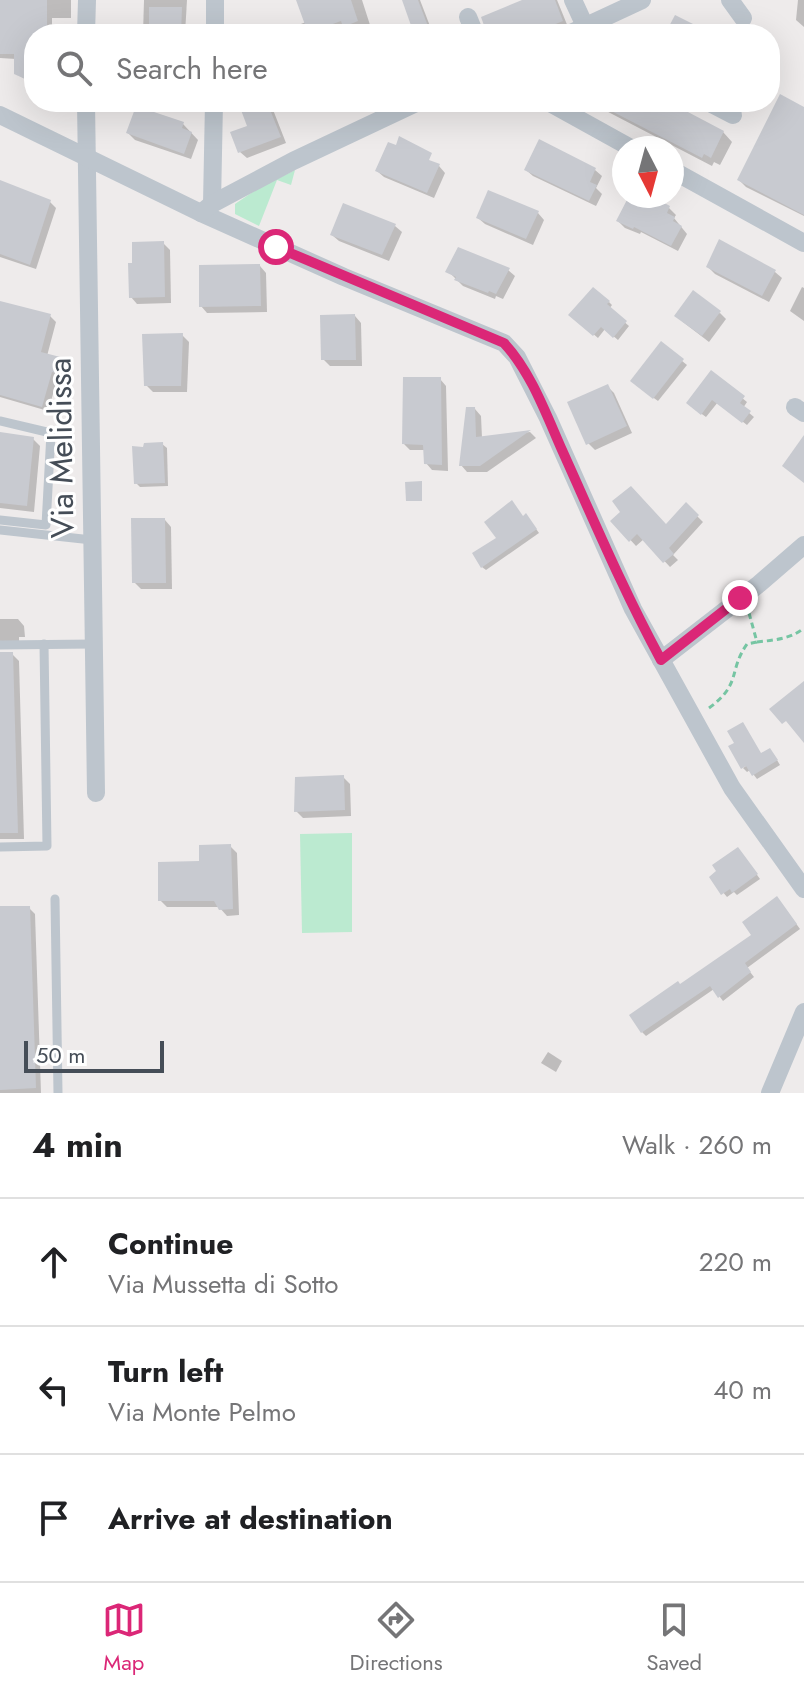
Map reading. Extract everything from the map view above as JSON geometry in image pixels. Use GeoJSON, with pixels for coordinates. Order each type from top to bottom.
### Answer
{"type":"FeatureCollection","features":[{"type":"Feature","properties":{"kind":"street"},"geometry":{"type":"LineString","coordinates":[[86,24],[87,0]]}},
{"type":"Feature","properties":{"kind":"street"},"geometry":{"type":"LineString","coordinates":[[215,0],[215,24]]}},
{"type":"Feature","properties":{"kind":"street"},"geometry":{"type":"LineString","coordinates":[[573,0],[575,24]]}},
{"type":"Feature","properties":{"kind":"street"},"geometry":{"type":"LineString","coordinates":[[592,24],[642,0]]}},
{"type":"Feature","properties":{"kind":"street"},"geometry":{"type":"LineString","coordinates":[[730,0],[743,18]]}},
{"type":"Feature","properties":{"kind":"street","name":"Via Melidissa"},"geometry":{"type":"LineString","coordinates":[[86,112],[96,793]]}},
{"type":"Feature","properties":{"kind":"street"},"geometry":{"type":"LineString","coordinates":[[206,208],[213,112]]}},
{"type":"Feature","properties":{"kind":"street"},"geometry":{"type":"LineString","coordinates":[[206,208],[293,161],[397,112]]}},
{"type":"Feature","properties":{"kind":"street"},"geometry":{"type":"LineString","coordinates":[[566,112],[612,137]]}},
{"type":"Feature","properties":{"kind":"street"},"geometry":{"type":"LineString","coordinates":[[727,112],[733,115]]}},
{"type":"Feature","properties":{"kind":"street"},"geometry":{"type":"LineString","coordinates":[[0,115],[206,208],[344,277],[504,343],[517,357],[536,393],[633,609],[661,660],[732,788],[804,889]]}},
{"type":"Feature","properties":{"kind":"street"},"geometry":{"type":"LineString","coordinates":[[684,177],[804,243]]}},
{"type":"Feature","properties":{"kind":"street"},"geometry":{"type":"LineString","coordinates":[[661,660],[804,545]]}},
{"type":"Feature","properties":{"kind":"street"},"geometry":{"type":"LineString","coordinates":[[770,1093],[804,1012]]}},
{"type":"Feature","properties":{"kind":"lane"},"geometry":{"type":"LineString","coordinates":[[0,421],[51,433],[46,525],[0,520]]}},
{"type":"Feature","properties":{"kind":"lane"},"geometry":{"type":"LineString","coordinates":[[0,530],[92,540]]}},
{"type":"Feature","properties":{"kind":"lane"},"geometry":{"type":"LineString","coordinates":[[0,847],[47,846],[44,644]]}},
{"type":"Feature","properties":{"kind":"lane"},"geometry":{"type":"LineString","coordinates":[[0,645],[93,644]]}},
{"type":"Feature","properties":{"kind":"lane"},"geometry":{"type":"LineString","coordinates":[[55,899],[58,1093]]}},
{"type":"Feature","properties":{"kind":"path"},"geometry":{"type":"LineString","coordinates":[[740,598],[748,608],[757,642]]}},
{"type":"Feature","properties":{"kind":"path"},"geometry":{"type":"LineString","coordinates":[[694,719],[725,696],[735,678],[740,654],[747,644],[779,640],[804,628]]}},
{"type":"Feature","properties":{"kind":"green space"},"geometry":{"type":"Polygon","coordinates":[[[295,170],[291,185],[277,180],[259,226],[235,214],[235,204],[257,189],[295,170]]]}},
{"type":"Feature","properties":{"kind":"green space"},"geometry":{"type":"Polygon","coordinates":[[[352,833],[352,932],[302,933],[300,834],[352,833]]]}},
{"type":"Feature","properties":{"kind":"building"},"geometry":{"type":"Polygon","coordinates":[[[0,0],[47,0],[47,24],[24,24],[24,78],[14,74],[14,54],[0,54],[0,0]]]}},
{"type":"Feature","properties":{"kind":"building"},"geometry":{"type":"Polygon","coordinates":[[[296,0],[351,0],[358,21],[350,24],[342,24],[341,21],[305,24],[296,0]]]}},
{"type":"Feature","properties":{"kind":"building"},"geometry":{"type":"Polygon","coordinates":[[[402,0],[418,0],[427,24],[410,24],[402,0]]]}},
{"type":"Feature","properties":{"kind":"building"},"geometry":{"type":"Polygon","coordinates":[[[522,0],[555,0],[563,21],[556,24],[483,24],[481,17],[522,0]]]}},
{"type":"Feature","properties":{"kind":"building"},"geometry":{"type":"Polygon","coordinates":[[[149,7],[182,7],[181,24],[149,24],[149,7]]]}},
{"type":"Feature","properties":{"kind":"building"},"geometry":{"type":"Polygon","coordinates":[[[675,15],[693,24],[670,24],[675,15]]]}},
{"type":"Feature","properties":{"kind":"building"},"geometry":{"type":"Polygon","coordinates":[[[780,94],[804,107],[804,215],[737,180],[771,112],[780,112],[780,94]]]}},
{"type":"Feature","properties":{"kind":"building"},"geometry":{"type":"Polygon","coordinates":[[[134,112],[154,112],[184,122],[182,128],[192,132],[184,154],[126,133],[134,112]]]}},
{"type":"Feature","properties":{"kind":"building"},"geometry":{"type":"Polygon","coordinates":[[[242,112],[271,112],[281,137],[238,153],[230,132],[247,126],[242,112]]]}},
{"type":"Feature","properties":{"kind":"building"},"geometry":{"type":"Polygon","coordinates":[[[613,112],[688,112],[724,131],[711,158],[704,154],[702,158],[684,149],[684,136],[660,136],[613,112]]]}},
{"type":"Feature","properties":{"kind":"building"},"geometry":{"type":"Polygon","coordinates":[[[399,136],[432,153],[429,160],[440,164],[427,193],[375,171],[388,142],[396,145],[399,136]]]}},
{"type":"Feature","properties":{"kind":"building"},"geometry":{"type":"Polygon","coordinates":[[[539,139],[596,168],[590,182],[597,185],[589,201],[524,170],[539,139]]]}},
{"type":"Feature","properties":{"kind":"building"},"geometry":{"type":"Polygon","coordinates":[[[0,180],[51,200],[30,265],[0,254],[0,180]]]}},
{"type":"Feature","properties":{"kind":"building"},"geometry":{"type":"Polygon","coordinates":[[[488,190],[539,211],[526,239],[476,218],[488,190]]]}},
{"type":"Feature","properties":{"kind":"building"},"geometry":{"type":"Polygon","coordinates":[[[343,203],[396,224],[382,255],[330,235],[343,203]]]}},
{"type":"Feature","properties":{"kind":"building"},"geometry":{"type":"Polygon","coordinates":[[[623,208],[669,208],[667,213],[682,226],[671,246],[616,221],[623,208]]]}},
{"type":"Feature","properties":{"kind":"building"},"geometry":{"type":"Polygon","coordinates":[[[719,239],[776,270],[762,296],[706,267],[719,239]]]}},
{"type":"Feature","properties":{"kind":"building"},"geometry":{"type":"Polygon","coordinates":[[[164,241],[165,297],[129,298],[128,263],[132,263],[132,242],[164,241]]]}},
{"type":"Feature","properties":{"kind":"building"},"geometry":{"type":"Polygon","coordinates":[[[458,247],[510,268],[496,294],[454,280],[456,277],[445,272],[458,247]]]}},
{"type":"Feature","properties":{"kind":"building"},"geometry":{"type":"Polygon","coordinates":[[[260,264],[261,306],[199,307],[199,265],[260,264]]]}},
{"type":"Feature","properties":{"kind":"building"},"geometry":{"type":"Polygon","coordinates":[[[593,287],[627,321],[613,338],[601,327],[593,336],[568,315],[593,287]]]}},
{"type":"Feature","properties":{"kind":"building"},"geometry":{"type":"Polygon","coordinates":[[[693,290],[721,311],[702,336],[674,316],[693,290]]]}},
{"type":"Feature","properties":{"kind":"building"},"geometry":{"type":"Polygon","coordinates":[[[0,301],[51,314],[41,352],[64,358],[59,374],[52,372],[42,407],[0,395],[0,301]]]}},
{"type":"Feature","properties":{"kind":"building"},"geometry":{"type":"Polygon","coordinates":[[[355,314],[356,360],[321,360],[320,315],[355,314]]]}},
{"type":"Feature","properties":{"kind":"building"},"geometry":{"type":"Polygon","coordinates":[[[183,333],[181,386],[144,386],[142,334],[183,333]]]}},
{"type":"Feature","properties":{"kind":"building"},"geometry":{"type":"Polygon","coordinates":[[[661,341],[684,359],[653,399],[630,381],[661,341]]]}},
{"type":"Feature","properties":{"kind":"building"},"geometry":{"type":"Polygon","coordinates":[[[711,370],[745,396],[740,403],[751,411],[742,423],[712,400],[701,415],[686,403],[711,370]]]}},
{"type":"Feature","properties":{"kind":"building"},"geometry":{"type":"Polygon","coordinates":[[[403,377],[441,377],[442,465],[424,464],[423,445],[402,444],[403,377]]]}},
{"type":"Feature","properties":{"kind":"building"},"geometry":{"type":"Polygon","coordinates":[[[608,384],[627,426],[586,445],[567,402],[608,384]]]}},
{"type":"Feature","properties":{"kind":"building"},"geometry":{"type":"Polygon","coordinates":[[[466,407],[475,407],[476,437],[531,430],[480,466],[459,466],[466,407]]]}},
{"type":"Feature","properties":{"kind":"building"},"geometry":{"type":"Polygon","coordinates":[[[0,432],[34,437],[27,506],[0,503],[0,432]]]}},
{"type":"Feature","properties":{"kind":"building"},"geometry":{"type":"Polygon","coordinates":[[[804,435],[804,483],[782,466],[804,435]]]}},
{"type":"Feature","properties":{"kind":"building"},"geometry":{"type":"Polygon","coordinates":[[[163,442],[165,483],[134,484],[132,446],[163,442]]]}},
{"type":"Feature","properties":{"kind":"building"},"geometry":{"type":"Polygon","coordinates":[[[422,481],[422,501],[406,501],[405,482],[422,481]]]}},
{"type":"Feature","properties":{"kind":"building"},"geometry":{"type":"Polygon","coordinates":[[[631,486],[666,524],[686,502],[699,515],[669,548],[674,554],[663,563],[637,534],[629,542],[610,521],[620,512],[612,501],[631,486]]]}},
{"type":"Feature","properties":{"kind":"building"},"geometry":{"type":"Polygon","coordinates":[[[512,500],[537,529],[481,568],[472,553],[496,538],[484,522],[512,500]]]}},
{"type":"Feature","properties":{"kind":"building"},"geometry":{"type":"Polygon","coordinates":[[[131,518],[165,518],[166,583],[132,583],[131,518]]]}},
{"type":"Feature","properties":{"kind":"building"},"geometry":{"type":"Polygon","coordinates":[[[0,652],[13,652],[18,833],[0,833],[0,652]]]}},
{"type":"Feature","properties":{"kind":"building"},"geometry":{"type":"Polygon","coordinates":[[[804,681],[804,743],[786,721],[782,724],[769,709],[804,681]]]}},
{"type":"Feature","properties":{"kind":"building"},"geometry":{"type":"Polygon","coordinates":[[[743,722],[761,753],[770,748],[778,760],[752,776],[746,766],[741,769],[728,746],[734,743],[727,731],[743,722]]]}},
{"type":"Feature","properties":{"kind":"building"},"geometry":{"type":"Polygon","coordinates":[[[344,775],[345,810],[294,812],[295,777],[344,775]]]}},
{"type":"Feature","properties":{"kind":"building"},"geometry":{"type":"Polygon","coordinates":[[[231,844],[233,909],[219,910],[214,901],[158,901],[158,862],[199,861],[199,845],[231,844]]]}},
{"type":"Feature","properties":{"kind":"building"},"geometry":{"type":"Polygon","coordinates":[[[738,847],[758,874],[732,893],[730,889],[721,895],[709,877],[716,871],[712,865],[738,847]]]}},
{"type":"Feature","properties":{"kind":"building"},"geometry":{"type":"Polygon","coordinates":[[[777,896],[797,924],[745,963],[751,972],[718,998],[710,986],[641,1033],[629,1015],[751,935],[742,922],[777,896]]]}},
{"type":"Feature","properties":{"kind":"building"},"geometry":{"type":"Polygon","coordinates":[[[0,906],[30,906],[36,1088],[0,1090],[0,906]]]}},
{"type":"Feature","properties":{"kind":"route"},"geometry":{"type":"LineString","coordinates":[[276,247],[504,343],[517,357],[548,418],[633,609],[661,660],[740,598]]}}]}
